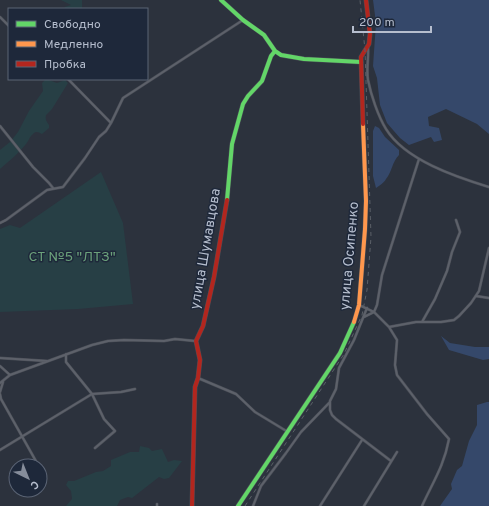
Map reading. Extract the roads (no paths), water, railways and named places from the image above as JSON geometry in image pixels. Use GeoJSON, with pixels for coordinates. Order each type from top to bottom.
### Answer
{"type":"FeatureCollection","features":[{"type":"Feature","properties":{"kind":"street"},"geometry":{"type":"LineString","coordinates":[[221,0],[243,20],[264,35],[275,51],[281,55],[304,59],[361,62]]}},
{"type":"Feature","properties":{"kind":"street","name":"улица Осипенко"},"geometry":{"type":"LineString","coordinates":[[238,506],[340,353],[353,326],[359,305],[366,202],[361,62],[362,52],[368,47],[370,32],[366,0]]}},
{"type":"Feature","properties":{"kind":"street"},"geometry":{"type":"LineString","coordinates":[[0,17],[8,25]]}},
{"type":"Feature","properties":{"kind":"street"},"geometry":{"type":"LineString","coordinates":[[0,222],[6,220],[48,190],[62,187],[111,123],[123,98],[243,20]]}},
{"type":"Feature","properties":{"kind":"street"},"geometry":{"type":"LineString","coordinates":[[368,47],[368,80],[374,103],[386,130],[400,145],[418,159],[446,172],[489,187]]}},
{"type":"Feature","properties":{"kind":"street","name":"улица Шумавцова"},"geometry":{"type":"LineString","coordinates":[[196,342],[203,326],[214,277],[226,208],[232,144],[235,130],[243,104],[248,96],[262,81],[271,56],[275,51]]}},
{"type":"Feature","properties":{"kind":"street"},"geometry":{"type":"LineString","coordinates":[[69,80],[111,123]]}},
{"type":"Feature","properties":{"kind":"street"},"geometry":{"type":"LineString","coordinates":[[0,126],[52,188]]}},
{"type":"Feature","properties":{"kind":"street","name":"улица Осипенко"},"geometry":{"type":"LineString","coordinates":[[363,318],[374,312],[377,305],[382,275],[418,159]]}},
{"type":"Feature","properties":{"kind":"street"},"geometry":{"type":"LineString","coordinates":[[422,322],[435,299],[447,271],[452,252],[460,232],[456,220]]}},
{"type":"Feature","properties":{"kind":"street"},"geometry":{"type":"LineString","coordinates":[[389,327],[422,322],[454,320],[476,296],[489,248]]}},
{"type":"Feature","properties":{"kind":"street"},"geometry":{"type":"LineString","coordinates":[[476,296],[489,298]]}},
{"type":"Feature","properties":{"kind":"street"},"geometry":{"type":"LineString","coordinates":[[359,305],[374,312],[389,327],[397,340],[394,365],[397,375],[427,414],[449,439],[446,455],[422,506]]}},
{"type":"Feature","properties":{"kind":"street"},"geometry":{"type":"LineString","coordinates":[[252,506],[261,486],[301,432],[330,401],[336,389],[339,368],[367,308]]}},
{"type":"Feature","properties":{"kind":"street"},"geometry":{"type":"LineString","coordinates":[[33,458],[1,400],[1,382],[10,375],[66,354],[108,341],[164,341],[175,339],[196,342],[200,360],[198,378],[195,387],[192,506]]}},
{"type":"Feature","properties":{"kind":"street"},"geometry":{"type":"LineString","coordinates":[[66,354],[66,362],[92,394],[104,419],[115,431],[95,448]]}},
{"type":"Feature","properties":{"kind":"street"},"geometry":{"type":"LineString","coordinates":[[0,358],[48,361]]}},
{"type":"Feature","properties":{"kind":"street"},"geometry":{"type":"LineString","coordinates":[[0,366],[10,375]]}},
{"type":"Feature","properties":{"kind":"street"},"geometry":{"type":"LineString","coordinates":[[198,378],[236,394],[255,412],[288,432]]}},
{"type":"Feature","properties":{"kind":"street"},"geometry":{"type":"LineString","coordinates":[[0,450],[92,394],[121,392],[134,389]]}},
{"type":"Feature","properties":{"kind":"street"},"geometry":{"type":"LineString","coordinates":[[330,401],[330,410],[332,415],[362,440],[391,461]]}},
{"type":"Feature","properties":{"kind":"street"},"geometry":{"type":"LineString","coordinates":[[320,506],[362,440]]}},
{"type":"Feature","properties":{"kind":"street"},"geometry":{"type":"LineString","coordinates":[[364,506],[397,452]]}},
{"type":"Feature","properties":{"kind":"water"},"geometry":{"type":"Polygon","coordinates":[[[373,0],[489,0],[489,134],[477,124],[446,109],[428,117],[429,126],[439,128],[442,140],[434,142],[431,137],[409,145],[400,138],[387,123],[380,105],[377,78],[373,66],[376,23],[373,0]]]}},
{"type":"Feature","properties":{"kind":"water"},"geometry":{"type":"Polygon","coordinates":[[[375,126],[379,128],[385,137],[399,150],[399,155],[388,176],[383,183],[376,188],[373,176],[373,131],[375,126]]]}},
{"type":"Feature","properties":{"kind":"water"},"geometry":{"type":"Polygon","coordinates":[[[441,336],[450,343],[475,347],[489,347],[489,359],[483,360],[449,350],[441,336]]]}},
{"type":"Feature","properties":{"kind":"water"},"geometry":{"type":"Polygon","coordinates":[[[489,402],[489,506],[440,506],[452,489],[451,484],[457,470],[462,466],[469,441],[477,425],[477,405],[489,402]]]}},
{"type":"Feature","properties":{"kind":"railway"},"geometry":{"type":"LineString","coordinates":[[245,506],[344,354],[362,315],[367,290],[371,237],[365,50],[360,0]]}},
{"type":"Feature","properties":{"kind":"park label","name":"СТ №5 \"ЛТЗ\""},"geometry":{"type":"Point","coordinates":[72,257]}}]}
